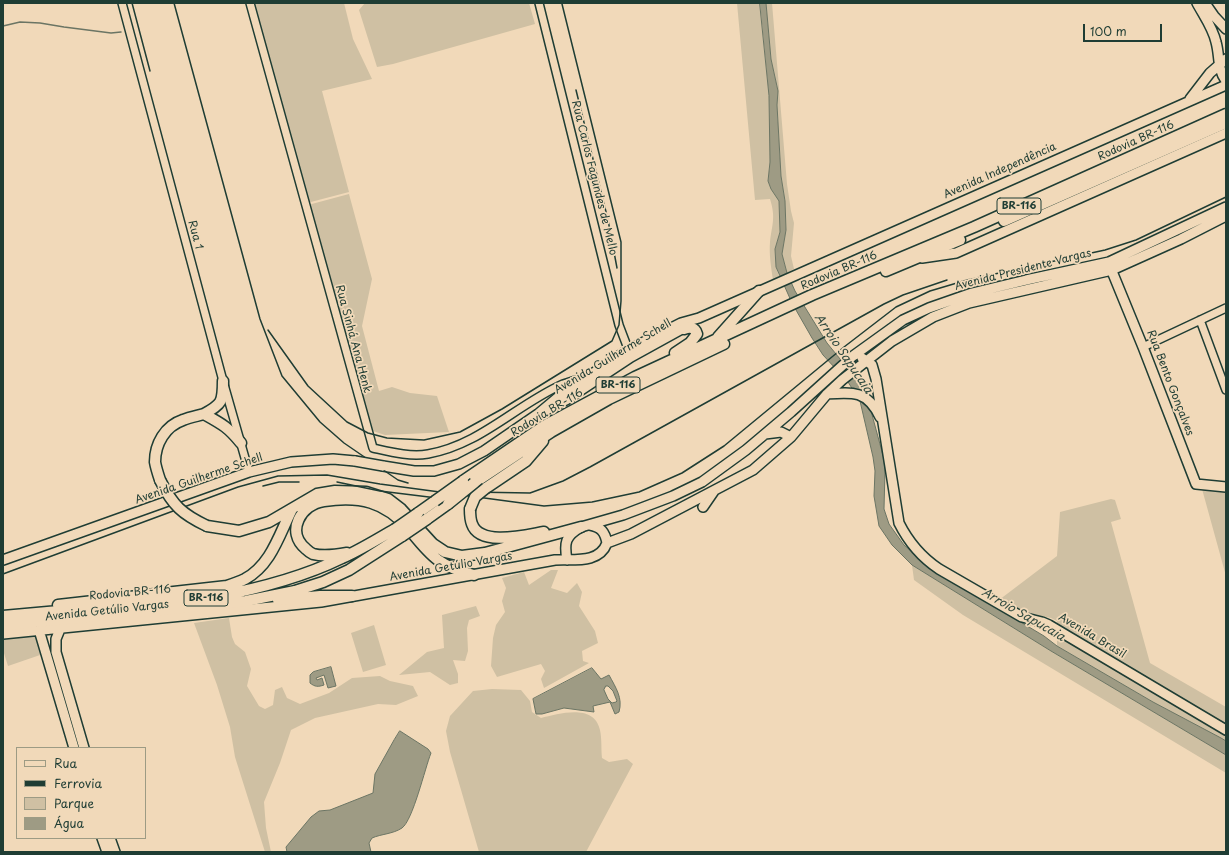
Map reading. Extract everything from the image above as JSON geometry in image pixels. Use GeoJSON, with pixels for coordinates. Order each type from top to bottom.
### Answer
{"type":"FeatureCollection","features":[{"type":"Feature","properties":{"kind":"highway","name":"Rodovia BR-116"},"geometry":{"type":"LineString","coordinates":[[6,616],[206,598],[247,591],[316,570],[343,558],[370,542],[399,533],[427,519],[474,483],[551,432],[609,399],[813,298],[1226,114]]}},
{"type":"Feature","properties":{"kind":"highway","name":"Rodovia BR-116"},"geometry":{"type":"LineString","coordinates":[[813,298],[915,260],[1226,123]]}},
{"type":"Feature","properties":{"kind":"highway","name":"BR-116"},"geometry":{"type":"LineString","coordinates":[[715,341],[759,291]]}},
{"type":"Feature","properties":{"kind":"highway","name":"Rodovia BR-116"},"geometry":{"type":"LineString","coordinates":[[3,626],[114,614],[171,610],[246,601],[295,591],[323,582],[350,570],[399,533],[418,513],[544,426],[635,377],[785,311]]}},
{"type":"Feature","properties":{"kind":"highway"},"geometry":{"type":"LineString","coordinates":[[652,369],[695,338],[697,334],[696,330],[690,327],[684,329]]}},
{"type":"Feature","properties":{"kind":"highway"},"geometry":{"type":"LineString","coordinates":[[223,381],[223,397],[218,407],[204,414],[181,420],[168,428],[161,438],[156,450],[155,463],[160,480],[168,496],[175,506],[189,518],[207,526],[239,531],[269,522],[317,494],[335,491],[366,492],[388,499],[397,506],[433,544],[445,552],[462,556],[485,553],[586,526]]}},
{"type":"Feature","properties":{"kind":"highway"},"geometry":{"type":"LineString","coordinates":[[204,414],[223,424],[241,443]]}},
{"type":"Feature","properties":{"kind":"highway","name":"BR-116"},"geometry":{"type":"LineString","coordinates":[[551,432],[526,461],[486,488],[475,498],[470,509],[472,525],[482,536],[500,539],[586,526]]}},
{"type":"Feature","properties":{"kind":"highway","name":"BR-116"},"geometry":{"type":"LineString","coordinates":[[370,542],[346,553],[328,556],[312,554],[302,546],[296,534],[297,522],[306,508],[321,501],[344,498],[384,507],[396,515],[424,547],[438,560],[456,570],[474,575]]}},
{"type":"Feature","properties":{"kind":"highway","name":"BR-116"},"geometry":{"type":"LineString","coordinates":[[6,616],[33,608],[227,586],[244,580],[262,567],[271,555],[292,509]]}},
{"type":"Feature","properties":{"kind":"highway","name":"BR-116"},"geometry":{"type":"LineString","coordinates":[[246,601],[352,596]]}},
{"type":"Feature","properties":{"kind":"highway","name":"BR-116"},"geometry":{"type":"LineString","coordinates":[[97,624],[114,614]]}},
{"type":"Feature","properties":{"kind":"main road"},"geometry":{"type":"LineString","coordinates":[[1197,3],[1213,32],[1222,61],[1223,76],[1226,81]]}},
{"type":"Feature","properties":{"kind":"main road"},"geometry":{"type":"LineString","coordinates":[[1205,3],[1226,29]]}},
{"type":"Feature","properties":{"kind":"main road"},"geometry":{"type":"LineString","coordinates":[[1189,101],[1222,61]]}},
{"type":"Feature","properties":{"kind":"main road","name":"Avenida Independência"},"geometry":{"type":"LineString","coordinates":[[785,280],[1226,85]]}},
{"type":"Feature","properties":{"kind":"main road","name":"Rodovia BR-116"},"geometry":{"type":"LineString","coordinates":[[915,260],[956,253],[1226,133]]}},
{"type":"Feature","properties":{"kind":"main road","name":"Avenida Presidente Vargas"},"geometry":{"type":"LineString","coordinates":[[1110,266],[1226,207]]}},
{"type":"Feature","properties":{"kind":"main road","name":"Avenida Presidente Vargas"},"geometry":{"type":"LineString","coordinates":[[764,434],[791,412],[852,356],[903,320],[972,293],[1022,285],[1110,266],[1180,238],[1226,216]]}},
{"type":"Feature","properties":{"kind":"main road","name":"Rua Bento Gonçalves"},"geometry":{"type":"LineString","coordinates":[[1110,266],[1196,484],[1226,487]]}},
{"type":"Feature","properties":{"kind":"main road","name":"Avenida Guilherme Schell"},"geometry":{"type":"LineString","coordinates":[[3,560],[249,472],[291,462],[333,459],[414,470],[434,471],[459,464],[484,451],[538,414],[562,394],[595,377],[681,323],[699,318],[785,280]]}},
{"type":"Feature","properties":{"kind":"main road","name":"Avenida Presidente Vargas"},"geometry":{"type":"LineString","coordinates":[[842,380],[892,341],[921,323],[948,310],[1022,285]]}},
{"type":"Feature","properties":{"kind":"main road"},"geometry":{"type":"LineString","coordinates":[[917,314],[921,323]]}},
{"type":"Feature","properties":{"kind":"main road","name":"Avenida Guilherme Schell"},"geometry":{"type":"LineString","coordinates":[[630,354],[684,329],[699,318]]}},
{"type":"Feature","properties":{"kind":"main road"},"geometry":{"type":"LineString","coordinates":[[852,356],[867,360]]}},
{"type":"Feature","properties":{"kind":"main road","name":"Avenida Brasil"},"geometry":{"type":"LineString","coordinates":[[867,360],[872,365],[874,370],[899,523],[910,542],[928,561],[1022,617],[1049,624],[1226,730]]}},
{"type":"Feature","properties":{"kind":"main road","name":"Avenida Getúlio Vargas"},"geometry":{"type":"LineString","coordinates":[[3,634],[321,602],[555,560],[580,560],[591,558],[605,549],[607,543],[631,534],[753,470],[791,437],[827,394],[842,380]]}},
{"type":"Feature","properties":{"kind":"main road","name":"Avenida Brasil"},"geometry":{"type":"LineString","coordinates":[[827,394],[849,392],[862,396],[876,409],[882,422]]}},
{"type":"Feature","properties":{"kind":"main road"},"geometry":{"type":"LineString","coordinates":[[567,560],[565,546],[569,537],[576,530],[623,515],[673,496],[702,482],[746,450],[764,434],[780,432],[791,437]]}},
{"type":"Feature","properties":{"kind":"main road"},"geometry":{"type":"LineString","coordinates":[[703,507],[715,490]]}},
{"type":"Feature","properties":{"kind":"main road"},"geometry":{"type":"LineString","coordinates":[[586,526],[598,527],[603,531],[607,543]]}},
{"type":"Feature","properties":{"kind":"main road"},"geometry":{"type":"LineString","coordinates":[[61,627],[56,639],[56,652],[84,747]]}},
{"type":"Feature","properties":{"kind":"main road"},"geometry":{"type":"LineString","coordinates":[[39,630],[74,747]]}},
{"type":"Feature","properties":{"kind":"main road"},"geometry":{"type":"LineString","coordinates":[[102,839],[107,852]]}},
{"type":"Feature","properties":{"kind":"main road"},"geometry":{"type":"LineString","coordinates":[[110,839],[115,852]]}},
{"type":"Feature","properties":{"kind":"street","name":"Rua 1"},"geometry":{"type":"LineString","coordinates":[[122,3],[223,381],[249,472]]}},
{"type":"Feature","properties":{"kind":"street","name":"Rua Sinhá Ana Henk"},"geometry":{"type":"LineString","coordinates":[[250,3],[373,448],[401,454],[427,454],[454,447],[480,435],[562,385],[595,377]]}},
{"type":"Feature","properties":{"kind":"street","name":"Rua Carlos Fagundes de Mello"},"geometry":{"type":"LineString","coordinates":[[539,3],[619,325],[630,354]]}},
{"type":"Feature","properties":{"kind":"street"},"geometry":{"type":"LineString","coordinates":[[1143,347],[1226,308]]}},
{"type":"Feature","properties":{"kind":"street"},"geometry":{"type":"LineString","coordinates":[[1200,320],[1226,390]]}},
{"type":"Feature","properties":{"kind":"green space"},"geometry":{"type":"Polygon","coordinates":[[[253,3],[344,3],[353,39],[372,79],[322,91],[349,192],[307,203],[253,3]]]}},
{"type":"Feature","properties":{"kind":"green space"},"geometry":{"type":"Polygon","coordinates":[[[365,3],[529,3],[535,24],[393,64],[377,67],[359,10],[365,3]]]}},
{"type":"Feature","properties":{"kind":"green space"},"geometry":{"type":"Polygon","coordinates":[[[737,3],[760,3],[769,96],[770,162],[768,181],[771,189],[779,201],[780,232],[775,249],[776,267],[779,276],[773,280],[770,242],[773,211],[770,199],[755,200],[737,3]]]}},
{"type":"Feature","properties":{"kind":"green space"},"geometry":{"type":"Polygon","coordinates":[[[766,3],[772,3],[787,184],[794,223],[791,256],[794,269],[787,273],[782,254],[786,230],[785,201],[781,176],[777,105],[778,91],[771,59],[766,3]]]}},
{"type":"Feature","properties":{"kind":"green space"},"geometry":{"type":"Polygon","coordinates":[[[349,194],[372,279],[362,326],[379,391],[392,387],[410,393],[437,396],[449,432],[385,435],[370,430],[308,205],[349,194]]]}},
{"type":"Feature","properties":{"kind":"green space"},"geometry":{"type":"Polygon","coordinates":[[[1202,489],[1226,490],[1226,576],[1202,489]]]}},
{"type":"Feature","properties":{"kind":"green space"},"geometry":{"type":"Polygon","coordinates":[[[1111,499],[1115,500],[1121,519],[1111,522],[1150,663],[1226,707],[1226,741],[1153,702],[1057,646],[1057,621],[1030,613],[999,600],[1057,556],[1060,512],[1111,499]]]}},
{"type":"Feature","properties":{"kind":"green space"},"geometry":{"type":"Polygon","coordinates":[[[912,565],[1051,651],[1226,755],[1226,773],[963,615],[914,580],[912,565]]]}},
{"type":"Feature","properties":{"kind":"green space"},"geometry":{"type":"Polygon","coordinates":[[[551,570],[558,570],[551,588],[567,593],[577,583],[582,592],[579,606],[595,631],[598,643],[582,651],[583,661],[589,663],[544,688],[541,679],[545,671],[541,664],[497,677],[491,666],[493,638],[496,625],[505,612],[502,601],[506,588],[502,578],[524,572],[529,585],[551,570]]]}},
{"type":"Feature","properties":{"kind":"green space"},"geometry":{"type":"Polygon","coordinates":[[[476,606],[480,616],[469,620],[467,628],[468,651],[465,661],[453,660],[458,674],[458,683],[450,685],[430,672],[399,675],[427,652],[444,648],[442,615],[476,606]]]}},
{"type":"Feature","properties":{"kind":"green space"},"geometry":{"type":"Polygon","coordinates":[[[229,618],[232,637],[235,644],[245,652],[251,669],[247,686],[259,706],[265,709],[273,705],[275,690],[282,687],[287,698],[300,704],[329,693],[352,678],[380,676],[390,681],[413,686],[418,696],[396,705],[378,704],[315,718],[291,730],[280,763],[264,802],[266,828],[271,852],[265,852],[235,757],[230,727],[217,685],[194,623],[229,618]]]}},
{"type":"Feature","properties":{"kind":"green space"},"geometry":{"type":"Polygon","coordinates":[[[374,625],[386,665],[363,672],[351,633],[374,625]]]}},
{"type":"Feature","properties":{"kind":"green space"},"geometry":{"type":"Polygon","coordinates":[[[33,634],[40,645],[43,654],[8,666],[3,650],[3,638],[33,634]]]}},
{"type":"Feature","properties":{"kind":"green space"},"geometry":{"type":"Polygon","coordinates":[[[492,689],[521,690],[530,701],[532,712],[541,718],[575,712],[591,716],[600,730],[602,758],[609,762],[627,759],[633,764],[586,852],[479,852],[450,752],[446,731],[450,716],[473,691],[492,689]]]}},
{"type":"Feature","properties":{"kind":"water"},"geometry":{"type":"Polygon","coordinates":[[[760,3],[766,3],[771,59],[778,91],[777,105],[781,176],[785,201],[786,230],[782,254],[787,273],[795,291],[827,343],[854,376],[871,411],[884,459],[884,509],[889,524],[904,545],[932,569],[1044,636],[1057,646],[1153,702],[1226,741],[1226,755],[1051,651],[912,565],[892,545],[879,526],[874,496],[875,471],[873,457],[860,401],[848,382],[823,355],[812,338],[792,303],[776,267],[775,249],[780,232],[779,201],[771,189],[768,181],[770,162],[769,96],[760,3]]]}},
{"type":"Feature","properties":{"kind":"water"},"geometry":{"type":"Polygon","coordinates":[[[331,667],[336,686],[328,688],[324,675],[316,678],[317,680],[322,678],[324,685],[317,686],[310,683],[310,675],[313,672],[331,667]]]}},
{"type":"Feature","properties":{"kind":"water"},"geometry":{"type":"Polygon","coordinates":[[[592,668],[601,679],[609,675],[618,693],[620,707],[619,712],[615,714],[610,702],[593,706],[594,712],[564,708],[542,714],[536,714],[533,699],[592,668]],[[606,686],[604,690],[608,699],[612,703],[616,702],[617,701],[613,691],[606,686]]]}},
{"type":"Feature","properties":{"kind":"water"},"geometry":{"type":"Polygon","coordinates":[[[400,731],[428,749],[431,753],[414,805],[406,823],[402,828],[395,832],[372,838],[369,843],[371,852],[287,852],[286,847],[311,817],[319,811],[330,810],[373,793],[375,774],[400,731]]]}},
{"type":"Feature","properties":{"kind":"waterway"},"geometry":{"type":"LineString","coordinates":[[3,26],[20,22],[40,23],[111,33],[121,32]]}},
{"type":"Feature","properties":{"kind":"railway"},"geometry":{"type":"LineString","coordinates":[[132,3],[150,71]]}},
{"type":"Feature","properties":{"kind":"railway"},"geometry":{"type":"LineString","coordinates":[[174,3],[260,319],[282,376],[320,422],[344,443],[398,480],[408,483]]}},
{"type":"Feature","properties":{"kind":"railway"},"geometry":{"type":"LineString","coordinates":[[268,330],[308,386],[347,422],[368,433],[387,438],[424,440],[460,432],[502,409],[612,341],[619,325],[621,301],[621,242],[562,4]]}},
{"type":"Feature","properties":{"kind":"railway"},"geometry":{"type":"LineString","coordinates":[[576,90],[608,220],[617,268]]}},
{"type":"Feature","properties":{"kind":"railway"},"geometry":{"type":"LineString","coordinates":[[3,574],[238,487],[278,476],[327,475],[380,484],[544,506],[592,502],[639,492],[682,473],[724,446],[844,347],[896,307],[930,291],[967,280],[1105,250],[1136,240],[1226,197]]}},
{"type":"Feature","properties":{"kind":"railway"},"geometry":{"type":"LineString","coordinates":[[471,492],[530,493],[563,481],[884,304],[903,295],[947,280]]}},
{"type":"Feature","properties":{"kind":"railway"},"geometry":{"type":"LineString","coordinates":[[263,486],[279,482],[299,482]]}},
{"type":"Feature","properties":{"kind":"railway"},"geometry":{"type":"LineString","coordinates":[[337,482],[380,491],[437,498]]}},
{"type":"Feature","properties":{"kind":"water label","name":"Arroio Sapucaia"},"geometry":{"type":"Point","coordinates":[843,354]}},
{"type":"Feature","properties":{"kind":"water label","name":"Arroio Sapucaia"},"geometry":{"type":"Point","coordinates":[1023,615]}}]}
